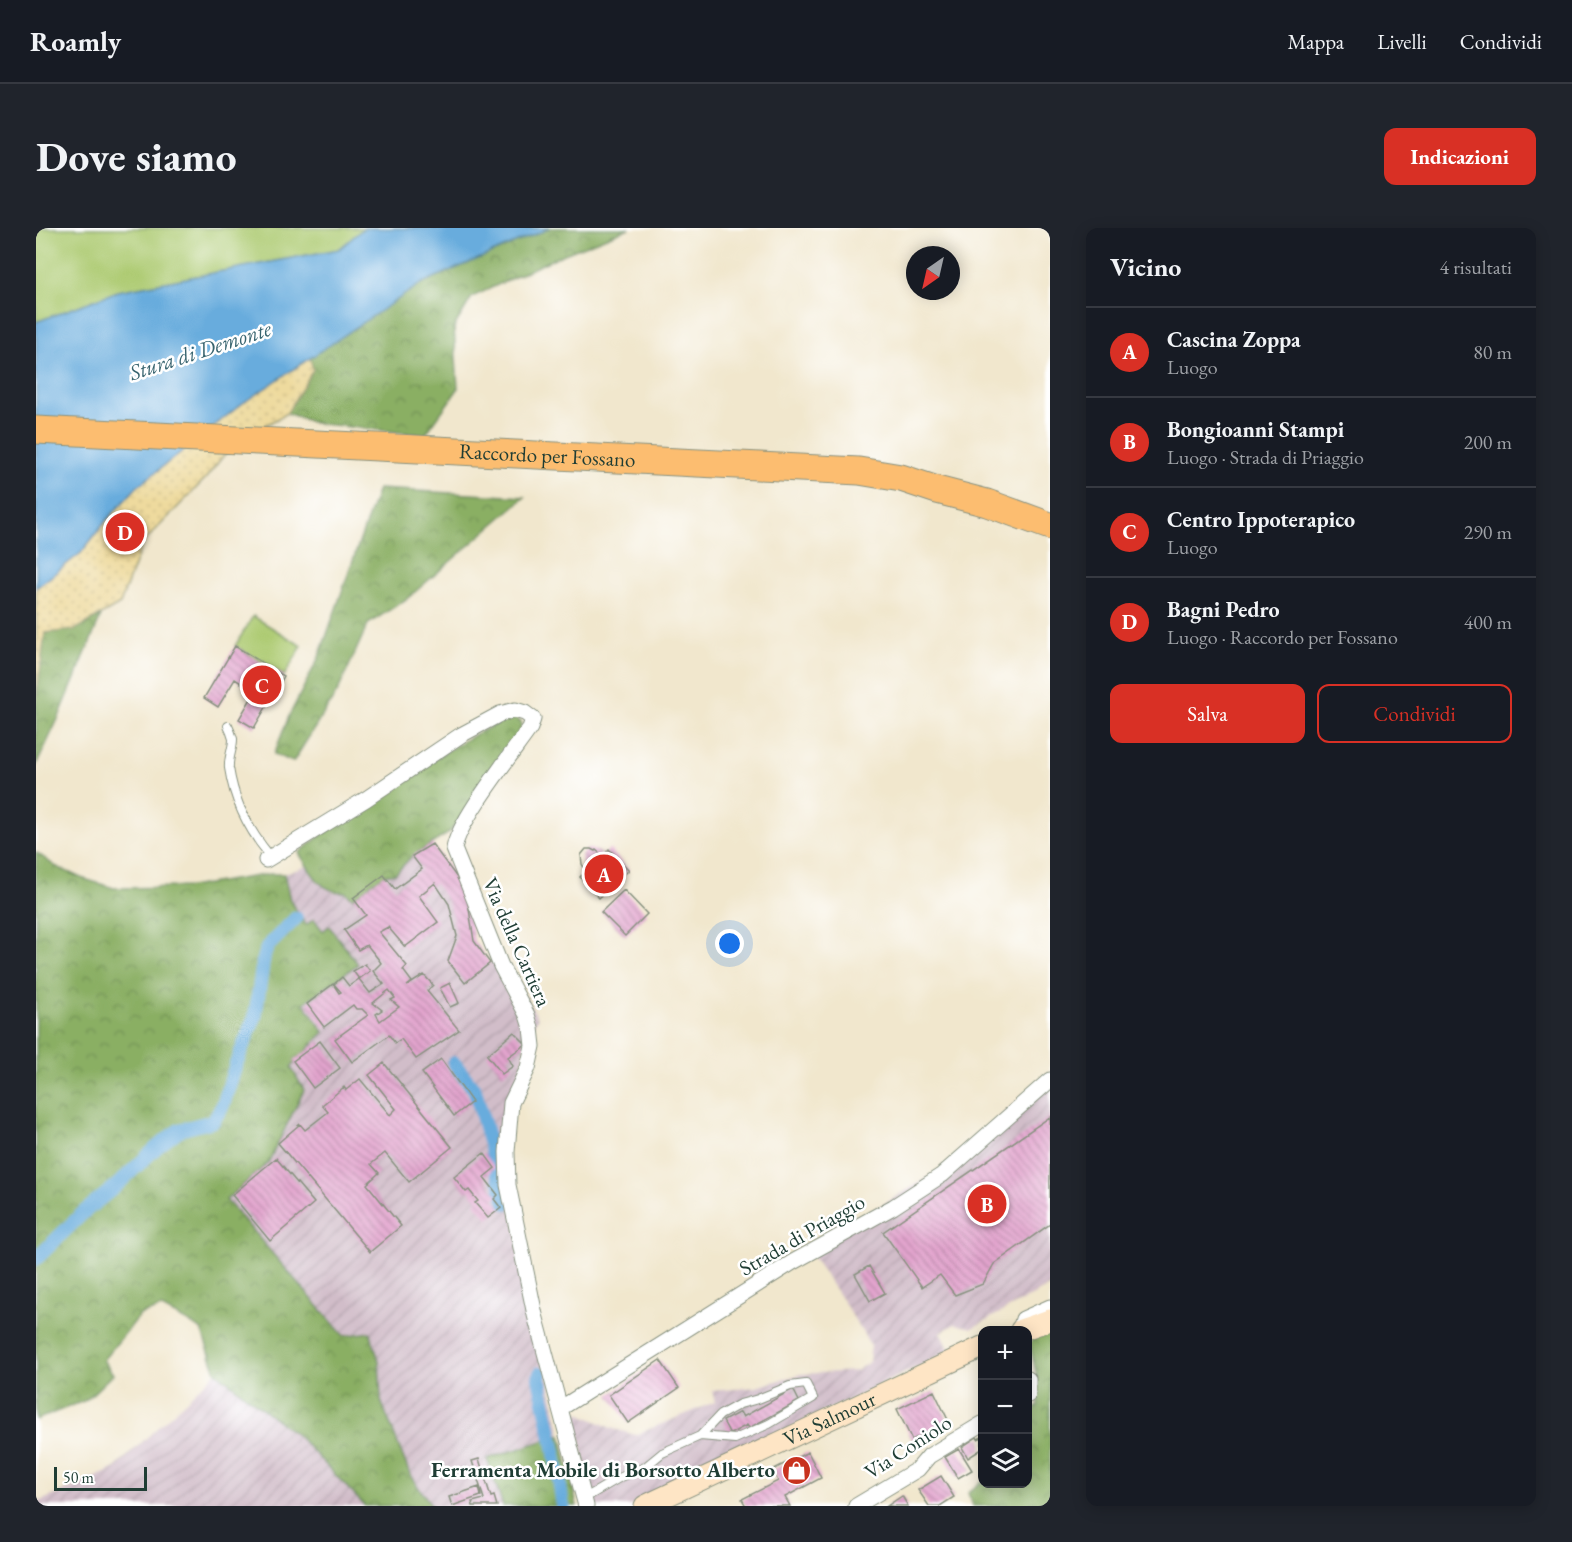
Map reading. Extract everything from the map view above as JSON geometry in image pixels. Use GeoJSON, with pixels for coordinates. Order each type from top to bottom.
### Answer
{"type":"FeatureCollection","features":[{"type":"Feature","properties":{"kind":"highway","name":"Raccordo per Fossano"},"geometry":{"type":"LineString","coordinates":[[36,430],[859,471],[901,478],[997,506],[1050,526]]}},
{"type":"Feature","properties":{"kind":"main road"},"geometry":{"type":"LineString","coordinates":[[1032,1326],[1050,1320]]}},
{"type":"Feature","properties":{"kind":"main road","name":"Via Salmour"},"geometry":{"type":"LineString","coordinates":[[645,1506],[978,1349]]}},
{"type":"Feature","properties":{"kind":"street","name":"Via della Cartiera"},"geometry":{"type":"LineString","coordinates":[[269,858],[366,799],[461,735],[500,714],[516,710],[533,719],[530,728],[465,824],[455,841],[454,849],[501,966],[527,1015],[531,1028],[533,1046],[528,1068],[511,1103],[507,1152],[508,1185],[536,1315],[585,1502]]}},
{"type":"Feature","properties":{"kind":"street","name":"Strada di Priaggio"},"geometry":{"type":"LineString","coordinates":[[561,1408],[793,1262],[893,1208],[942,1175],[1050,1080]]}},
{"type":"Feature","properties":{"kind":"street"},"geometry":{"type":"LineString","coordinates":[[1022,1326],[1023,1319],[1050,1307]]}},
{"type":"Feature","properties":{"kind":"street","name":"Via Coniolo"},"geometry":{"type":"LineString","coordinates":[[856,1506],[918,1469],[929,1456],[978,1426]]}},
{"type":"Feature","properties":{"kind":"lane"},"geometry":{"type":"LineString","coordinates":[[228,726],[233,740],[229,765],[236,796],[246,822],[269,858]]}},
{"type":"Feature","properties":{"kind":"lane"},"geometry":{"type":"LineString","coordinates":[[585,1502],[619,1478],[645,1467],[662,1453],[700,1436],[720,1415],[740,1404],[790,1386],[806,1384],[813,1398],[769,1424],[735,1439],[700,1436]]}},
{"type":"Feature","properties":{"kind":"shaded area"},"geometry":{"type":"Polygon","coordinates":[[[432,844],[466,890],[474,941],[490,963],[503,958],[538,1018],[527,1037],[517,1091],[500,1154],[561,1435],[488,1459],[503,1506],[432,1506],[411,1477],[381,1400],[379,1361],[344,1336],[226,1200],[268,1163],[304,1004],[329,926],[323,931],[314,919],[306,925],[290,900],[284,874],[307,866],[318,882],[334,892],[345,892],[353,897],[384,875],[396,873],[412,856],[432,844]]]}},
{"type":"Feature","properties":{"kind":"shaded area"},"geometry":{"type":"Polygon","coordinates":[[[1050,1072],[1050,1286],[972,1328],[955,1324],[941,1332],[950,1351],[630,1506],[595,1506],[573,1410],[611,1428],[635,1435],[715,1402],[712,1391],[756,1387],[801,1374],[856,1371],[869,1362],[871,1346],[807,1249],[941,1170],[1050,1072]]]}},
{"type":"Feature","properties":{"kind":"shaded area"},"geometry":{"type":"Polygon","coordinates":[[[216,1372],[300,1438],[365,1506],[36,1506],[36,1503],[114,1469],[216,1372]]]}},
{"type":"Feature","properties":{"kind":"green space"},"geometry":{"type":"Polygon","coordinates":[[[36,228],[364,228],[339,249],[118,291],[36,322],[36,228]]]}},
{"type":"Feature","properties":{"kind":"green space"},"geometry":{"type":"Polygon","coordinates":[[[550,228],[629,228],[557,257],[472,297],[454,327],[458,389],[425,435],[314,423],[287,413],[310,358],[422,283],[550,228]]]}},
{"type":"Feature","properties":{"kind":"green space"},"geometry":{"type":"Polygon","coordinates":[[[378,489],[525,497],[408,598],[368,624],[338,691],[293,762],[274,754],[289,716],[319,657],[378,489]]]}},
{"type":"Feature","properties":{"kind":"green space"},"geometry":{"type":"Polygon","coordinates":[[[101,616],[36,766],[36,703],[45,633],[75,629],[101,616]]]}},
{"type":"Feature","properties":{"kind":"green space"},"geometry":{"type":"Polygon","coordinates":[[[253,616],[302,646],[284,676],[235,646],[253,616]]]}},
{"type":"Feature","properties":{"kind":"green space"},"geometry":{"type":"Polygon","coordinates":[[[515,718],[521,722],[521,728],[475,800],[449,833],[412,856],[396,873],[384,875],[353,898],[345,892],[329,889],[312,874],[299,853],[310,843],[454,746],[485,729],[515,718]]]}},
{"type":"Feature","properties":{"kind":"green space"},"geometry":{"type":"Polygon","coordinates":[[[36,852],[55,866],[81,878],[114,888],[189,887],[270,874],[284,874],[290,900],[306,925],[314,919],[323,931],[329,926],[358,964],[304,1003],[324,1032],[291,1067],[304,1090],[268,1163],[226,1200],[344,1336],[370,1332],[379,1361],[381,1401],[411,1477],[432,1506],[365,1506],[300,1438],[216,1372],[201,1329],[162,1308],[141,1314],[103,1360],[113,1374],[86,1400],[36,1420],[36,852]]]}},
{"type":"Feature","properties":{"kind":"green space"},"geometry":{"type":"Polygon","coordinates":[[[1050,1329],[1050,1506],[973,1506],[968,1493],[978,1484],[978,1488],[1032,1488],[1032,1410],[1038,1406],[1037,1377],[1032,1355],[1034,1334],[1050,1329]]]}},
{"type":"Feature","properties":{"kind":"green space"},"geometry":{"type":"Polygon","coordinates":[[[561,1435],[577,1506],[503,1506],[487,1459],[561,1435]]]}},
{"type":"Feature","properties":{"kind":"sand"},"geometry":{"type":"Polygon","coordinates":[[[310,358],[313,370],[287,413],[224,455],[206,478],[142,544],[120,604],[75,630],[45,633],[36,703],[36,588],[81,553],[137,487],[243,403],[310,358]]]}},
{"type":"Feature","properties":{"kind":"water","name":"Stura di Demonte"},"geometry":{"type":"Polygon","coordinates":[[[364,228],[550,228],[422,283],[243,403],[137,487],[81,553],[36,588],[36,322],[118,291],[339,249],[364,228]]]}},
{"type":"Feature","properties":{"kind":"building"},"geometry":{"type":"Polygon","coordinates":[[[235,646],[284,676],[254,728],[239,719],[255,692],[235,679],[218,707],[204,698],[235,646]]]}},
{"type":"Feature","properties":{"kind":"building"},"geometry":{"type":"Polygon","coordinates":[[[432,844],[466,890],[474,941],[490,963],[465,983],[448,961],[457,936],[449,904],[435,883],[419,896],[438,922],[405,947],[388,927],[379,932],[407,966],[403,970],[412,982],[407,986],[424,975],[433,985],[427,991],[459,1030],[416,1059],[401,1039],[395,1043],[389,1035],[352,1062],[335,1039],[368,1015],[353,1005],[324,1027],[307,1004],[333,984],[339,993],[341,992],[334,984],[342,977],[349,986],[359,979],[370,993],[384,984],[373,971],[381,963],[379,960],[367,945],[358,950],[344,930],[366,915],[353,898],[384,875],[395,889],[422,869],[412,856],[432,844]],[[389,990],[373,1003],[382,1010],[376,1014],[380,1021],[399,1007],[391,1000],[395,998],[389,990]]]}},
{"type":"Feature","properties":{"kind":"building"},"geometry":{"type":"Polygon","coordinates":[[[586,849],[596,850],[603,856],[609,849],[629,870],[599,898],[580,877],[586,871],[581,855],[586,849]]]}},
{"type":"Feature","properties":{"kind":"building"},"geometry":{"type":"Polygon","coordinates":[[[624,890],[647,914],[625,936],[601,912],[624,890]]]}},
{"type":"Feature","properties":{"kind":"building"},"geometry":{"type":"Polygon","coordinates":[[[365,964],[370,971],[359,979],[353,971],[365,964]]]}},
{"type":"Feature","properties":{"kind":"building"},"geometry":{"type":"Polygon","coordinates":[[[450,983],[459,1003],[450,1007],[440,988],[450,983]]]}},
{"type":"Feature","properties":{"kind":"building"},"geometry":{"type":"Polygon","coordinates":[[[514,1032],[526,1044],[508,1057],[513,1066],[502,1074],[487,1055],[514,1032]]]}},
{"type":"Feature","properties":{"kind":"building"},"geometry":{"type":"Polygon","coordinates":[[[320,1041],[340,1068],[313,1088],[293,1061],[320,1041]]]}},
{"type":"Feature","properties":{"kind":"building"},"geometry":{"type":"Polygon","coordinates":[[[441,1059],[472,1102],[454,1116],[422,1073],[441,1059]]]}},
{"type":"Feature","properties":{"kind":"building"},"geometry":{"type":"Polygon","coordinates":[[[384,1063],[452,1147],[409,1182],[385,1153],[371,1164],[379,1173],[367,1184],[401,1226],[370,1252],[278,1143],[300,1124],[305,1130],[328,1112],[322,1105],[344,1087],[346,1090],[360,1079],[390,1115],[396,1109],[369,1075],[384,1063]]]}},
{"type":"Feature","properties":{"kind":"building"},"geometry":{"type":"Polygon","coordinates":[[[1050,1117],[1050,1224],[994,1264],[983,1284],[955,1295],[940,1275],[922,1287],[883,1232],[1050,1117]]]}},
{"type":"Feature","properties":{"kind":"building"},"geometry":{"type":"Polygon","coordinates":[[[484,1153],[495,1168],[484,1177],[498,1195],[494,1199],[501,1208],[488,1218],[475,1203],[478,1201],[469,1190],[466,1192],[454,1177],[484,1153]]]}},
{"type":"Feature","properties":{"kind":"building"},"geometry":{"type":"Polygon","coordinates":[[[276,1158],[314,1203],[270,1241],[232,1195],[276,1158]]]}},
{"type":"Feature","properties":{"kind":"building"},"geometry":{"type":"Polygon","coordinates":[[[869,1266],[885,1293],[870,1301],[855,1274],[869,1266]]]}},
{"type":"Feature","properties":{"kind":"building"},"geometry":{"type":"Polygon","coordinates":[[[660,1360],[679,1388],[628,1423],[609,1395],[660,1360]]]}},
{"type":"Feature","properties":{"kind":"building"},"geometry":{"type":"Polygon","coordinates":[[[793,1389],[799,1401],[749,1428],[747,1425],[730,1434],[723,1421],[740,1412],[743,1417],[793,1389]]]}},
{"type":"Feature","properties":{"kind":"building"},"geometry":{"type":"Polygon","coordinates":[[[934,1391],[949,1422],[912,1440],[897,1409],[934,1391]]]}},
{"type":"Feature","properties":{"kind":"building"},"geometry":{"type":"Polygon","coordinates":[[[977,1437],[978,1452],[968,1458],[962,1447],[977,1437]]]}},
{"type":"Feature","properties":{"kind":"building"},"geometry":{"type":"Polygon","coordinates":[[[959,1449],[972,1470],[958,1478],[945,1457],[959,1449]]]}},
{"type":"Feature","properties":{"kind":"building"},"geometry":{"type":"Polygon","coordinates":[[[808,1452],[821,1478],[785,1497],[790,1506],[746,1506],[742,1499],[778,1481],[772,1470],[808,1452]]]}},
{"type":"Feature","properties":{"kind":"building"},"geometry":{"type":"Polygon","coordinates":[[[479,1459],[491,1497],[494,1496],[497,1506],[473,1506],[472,1502],[484,1499],[472,1461],[479,1459]]]}},
{"type":"Feature","properties":{"kind":"building"},"geometry":{"type":"Polygon","coordinates":[[[941,1476],[954,1497],[940,1506],[929,1506],[918,1490],[941,1476]]]}},
{"type":"Feature","properties":{"kind":"building"},"geometry":{"type":"Polygon","coordinates":[[[479,1487],[481,1496],[452,1506],[449,1497],[479,1487]]]}},
{"type":"Feature","properties":{"kind":"building"},"geometry":{"type":"Polygon","coordinates":[[[902,1496],[908,1506],[887,1506],[902,1496]]]}},
{"type":"Feature","properties":{"kind":"waterway"},"geometry":{"type":"LineString","coordinates":[[36,1259],[84,1212],[116,1186],[157,1147],[179,1130],[213,1121],[223,1105],[255,1017],[264,955],[268,946],[296,918]]}},
{"type":"Feature","properties":{"kind":"waterway"},"geometry":{"type":"LineString","coordinates":[[454,1063],[475,1090],[506,1203]]}},
{"type":"Feature","properties":{"kind":"waterway"},"geometry":{"type":"LineString","coordinates":[[540,1373],[539,1378],[554,1447],[563,1506]]}},
{"type":"Feature","properties":{"kind":"place","name":"Bagni Pedro"},"geometry":{"type":"Point","coordinates":[125,532]}},
{"type":"Feature","properties":{"kind":"place","name":"Centro Ippoterapico"},"geometry":{"type":"Point","coordinates":[262,685]}},
{"type":"Feature","properties":{"kind":"place","name":"Cascina Zoppa"},"geometry":{"type":"Point","coordinates":[604,874]}},
{"type":"Feature","properties":{"kind":"place","name":"Bongioanni Stampi"},"geometry":{"type":"Point","coordinates":[987,1204]}},
{"type":"Feature","properties":{"kind":"place","name":"Ferramenta Mobile di Borsotto Alberto"},"geometry":{"type":"Point","coordinates":[796,1470]}}]}
